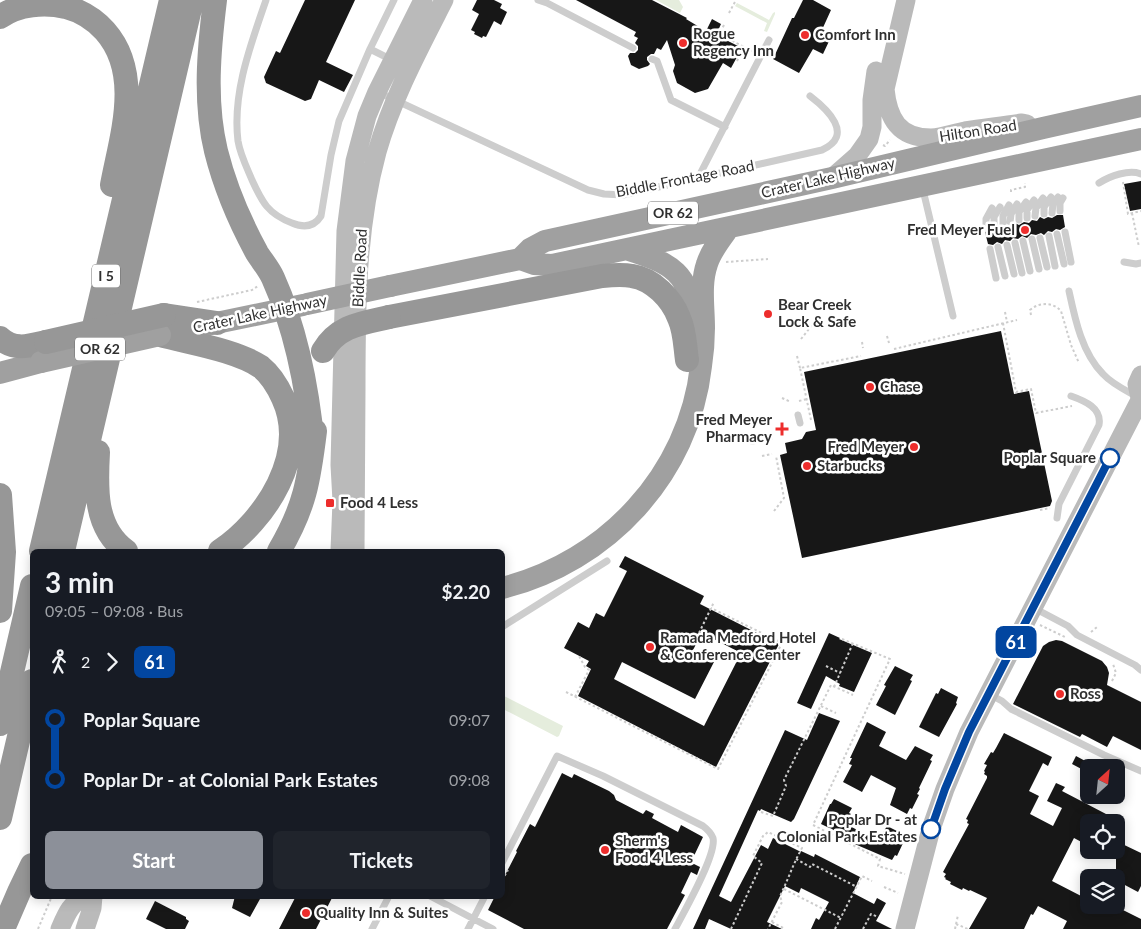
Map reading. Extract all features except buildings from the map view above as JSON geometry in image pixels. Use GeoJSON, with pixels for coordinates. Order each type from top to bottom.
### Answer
{"type":"FeatureCollection","features":[{"type":"Feature","properties":{"kind":"highway","name":"I 5"},"geometry":{"type":"LineString","coordinates":[[41,549],[171,0]]}},
{"type":"Feature","properties":{"kind":"highway","name":"I 5"},"geometry":{"type":"LineString","coordinates":[[64,549],[192,0]]}},
{"type":"Feature","properties":{"kind":"highway"},"geometry":{"type":"LineString","coordinates":[[215,0],[209,66],[209,96],[216,149],[230,197],[258,254],[272,277],[296,306],[294,339],[310,416],[313,447]]}},
{"type":"Feature","properties":{"kind":"highway"},"geometry":{"type":"LineString","coordinates":[[0,17],[18,8],[38,4],[71,9],[82,13],[100,26],[111,38],[120,58],[126,82],[127,105],[103,235],[100,299]]}},
{"type":"Feature","properties":{"kind":"highway","name":"Crater Lake Highway"},"geometry":{"type":"LineString","coordinates":[[520,259],[530,249],[545,241],[832,178],[1141,106]]}},
{"type":"Feature","properties":{"kind":"highway","name":"Crater Lake Highway"},"geometry":{"type":"LineString","coordinates":[[218,323],[520,259],[534,264],[552,265],[628,250],[1141,139]]}},
{"type":"Feature","properties":{"kind":"highway"},"geometry":{"type":"LineString","coordinates":[[505,587],[556,570],[592,548],[621,525],[636,510],[661,478],[682,438],[694,403],[699,384],[703,348],[705,272],[711,255],[728,229]]}},
{"type":"Feature","properties":{"kind":"highway"},"geometry":{"type":"LineString","coordinates":[[505,572],[535,562],[573,543],[609,515],[646,473],[668,432],[681,396],[691,345],[691,298],[686,285],[670,266],[648,256],[628,250]]}},
{"type":"Feature","properties":{"kind":"highway"},"geometry":{"type":"LineString","coordinates":[[280,549],[295,523],[310,476],[319,402],[316,370],[323,350],[334,336],[345,328],[602,276],[634,276],[658,289],[676,311],[683,329],[687,360]]}},
{"type":"Feature","properties":{"kind":"highway"},"geometry":{"type":"LineString","coordinates":[[0,374],[43,352],[162,325],[218,323]]}},
{"type":"Feature","properties":{"kind":"highway"},"geometry":{"type":"LineString","coordinates":[[162,325],[248,360],[262,368],[270,376],[286,405],[290,445],[281,478],[261,514],[246,531],[223,549]]}},
{"type":"Feature","properties":{"kind":"highway"},"geometry":{"type":"LineString","coordinates":[[0,338],[7,344],[43,352]]}},
{"type":"Feature","properties":{"kind":"highway"},"geometry":{"type":"LineString","coordinates":[[101,395],[96,483],[98,505],[111,536],[124,549]]}},
{"type":"Feature","properties":{"kind":"highway"},"geometry":{"type":"LineString","coordinates":[[0,495],[4,552],[0,611]]}},
{"type":"Feature","properties":{"kind":"highway"},"geometry":{"type":"LineString","coordinates":[[0,724],[30,595]]}},
{"type":"Feature","properties":{"kind":"highway"},"geometry":{"type":"LineString","coordinates":[[0,818],[30,690]]}},
{"type":"Feature","properties":{"kind":"highway"},"geometry":{"type":"LineString","coordinates":[[3,929],[30,869]]}},
{"type":"Feature","properties":{"kind":"main road","name":"Biddle Road"},"geometry":{"type":"LineString","coordinates":[[340,549],[342,501],[340,455],[346,231],[355,160],[367,116],[377,92],[423,0]]}},
{"type":"Feature","properties":{"kind":"main road","name":"Biddle Road"},"geometry":{"type":"LineString","coordinates":[[355,549],[356,336],[359,249],[362,223],[370,180],[384,130],[395,100],[444,0]]}},
{"type":"Feature","properties":{"kind":"main road"},"geometry":{"type":"LineString","coordinates":[[832,178],[857,156],[869,139],[872,127],[874,82],[894,0]]}},
{"type":"Feature","properties":{"kind":"main road","name":"Hilton Road"},"geometry":{"type":"LineString","coordinates":[[906,0],[885,89],[891,118],[900,129],[913,136],[933,138],[1022,123],[1043,128]]}},
{"type":"Feature","properties":{"kind":"main road"},"geometry":{"type":"LineString","coordinates":[[906,929],[930,834],[945,789],[969,732],[989,694],[1037,616],[1141,398],[1137,384],[1141,375]]}},
{"type":"Feature","properties":{"kind":"main road"},"geometry":{"type":"LineString","coordinates":[[60,929],[70,907],[79,899]]}},
{"type":"Feature","properties":{"kind":"main road"},"geometry":{"type":"LineString","coordinates":[[85,929],[92,908],[93,899]]}},
{"type":"Feature","properties":{"kind":"lane"},"geometry":{"type":"LineString","coordinates":[[266,0],[249,49],[240,91],[237,124],[238,142],[262,201],[283,220],[297,226],[308,226],[317,222],[321,216],[331,155],[339,121],[370,49],[394,0]]}},
{"type":"Feature","properties":{"kind":"lane"},"geometry":{"type":"LineString","coordinates":[[538,0],[632,48]]}},
{"type":"Feature","properties":{"kind":"lane"},"geometry":{"type":"LineString","coordinates":[[698,178],[769,40]]}},
{"type":"Feature","properties":{"kind":"lane"},"geometry":{"type":"LineString","coordinates":[[370,49],[393,60]]}},
{"type":"Feature","properties":{"kind":"lane"},"geometry":{"type":"LineString","coordinates":[[652,59],[657,61],[671,100],[725,127]]}},
{"type":"Feature","properties":{"kind":"lane","name":"Biddle Frontage Road"},"geometry":{"type":"LineString","coordinates":[[377,92],[588,190],[604,194],[623,195],[822,150],[830,146],[836,137],[837,127],[834,119],[810,96]]}},
{"type":"Feature","properties":{"kind":"lane"},"geometry":{"type":"LineString","coordinates":[[1100,183],[1110,177],[1133,172],[1141,174]]}},
{"type":"Feature","properties":{"kind":"lane"},"geometry":{"type":"LineString","coordinates":[[922,187],[953,316]]}},
{"type":"Feature","properties":{"kind":"lane"},"geometry":{"type":"LineString","coordinates":[[1044,214],[1044,207],[1057,197],[1060,203],[1056,212]]}},
{"type":"Feature","properties":{"kind":"lane"},"geometry":{"type":"LineString","coordinates":[[1036,216],[1036,208],[1043,198]]}},
{"type":"Feature","properties":{"kind":"lane"},"geometry":{"type":"LineString","coordinates":[[1027,218],[1028,210],[1034,200]]}},
{"type":"Feature","properties":{"kind":"lane"},"geometry":{"type":"LineString","coordinates":[[1019,220],[1019,212],[1026,202]]}},
{"type":"Feature","properties":{"kind":"lane"},"geometry":{"type":"LineString","coordinates":[[1009,205],[1003,216],[1007,223],[1017,204]]}},
{"type":"Feature","properties":{"kind":"lane"},"geometry":{"type":"LineString","coordinates":[[994,226],[994,217],[1000,207]]}},
{"type":"Feature","properties":{"kind":"lane"},"geometry":{"type":"LineString","coordinates":[[986,227],[986,219],[992,208]]}},
{"type":"Feature","properties":{"kind":"lane"},"geometry":{"type":"LineString","coordinates":[[1061,233],[1068,263]]}},
{"type":"Feature","properties":{"kind":"lane"},"geometry":{"type":"LineString","coordinates":[[1049,236],[1055,266]]}},
{"type":"Feature","properties":{"kind":"lane"},"geometry":{"type":"LineString","coordinates":[[1040,238],[1047,267]]}},
{"type":"Feature","properties":{"kind":"lane"},"geometry":{"type":"LineString","coordinates":[[1032,240],[1038,269]]}},
{"type":"Feature","properties":{"kind":"lane"},"geometry":{"type":"LineString","coordinates":[[1024,241],[1030,271]]}},
{"type":"Feature","properties":{"kind":"lane"},"geometry":{"type":"LineString","coordinates":[[1007,245],[1018,273],[1015,243]]}},
{"type":"Feature","properties":{"kind":"lane"},"geometry":{"type":"LineString","coordinates":[[998,247],[1005,276]]}},
{"type":"Feature","properties":{"kind":"lane"},"geometry":{"type":"LineString","coordinates":[[990,249],[996,278]]}},
{"type":"Feature","properties":{"kind":"lane"},"geometry":{"type":"LineString","coordinates":[[1124,262],[1141,263]]}},
{"type":"Feature","properties":{"kind":"lane"},"geometry":{"type":"LineString","coordinates":[[1070,291],[1079,330],[1092,359],[1103,374],[1114,384],[1141,398]]}},
{"type":"Feature","properties":{"kind":"lane"},"geometry":{"type":"LineString","coordinates":[[1057,518],[1059,504],[1099,425],[1100,419],[1097,410],[1082,400],[1071,396]]}},
{"type":"Feature","properties":{"kind":"lane"},"geometry":{"type":"LineString","coordinates":[[798,414],[800,423]]}},
{"type":"Feature","properties":{"kind":"lane"},"geometry":{"type":"LineString","coordinates":[[752,441],[769,438]]}},
{"type":"Feature","properties":{"kind":"lane"},"geometry":{"type":"LineString","coordinates":[[505,625],[607,561]]}},
{"type":"Feature","properties":{"kind":"lane"},"geometry":{"type":"LineString","coordinates":[[1037,616],[1068,626],[1077,635],[1134,664],[1141,670]]}},
{"type":"Feature","properties":{"kind":"lane"},"geometry":{"type":"LineString","coordinates":[[989,694],[1002,701],[1011,709],[1141,771]]}},
{"type":"Feature","properties":{"kind":"lane"},"geometry":{"type":"LineString","coordinates":[[505,857],[557,756],[620,784],[703,826],[710,832],[713,838],[711,856],[675,929]]}},
{"type":"Feature","properties":{"kind":"lane"},"geometry":{"type":"LineString","coordinates":[[372,929],[387,899]]}},
{"type":"Feature","properties":{"kind":"lane"},"geometry":{"type":"LineString","coordinates":[[436,899],[493,929]]}},
{"type":"Feature","properties":{"kind":"lane"},"geometry":{"type":"LineString","coordinates":[[468,929],[484,899]]}},
{"type":"Feature","properties":{"kind":"path"},"geometry":{"type":"LineString","coordinates":[[729,13],[736,0]]}},
{"type":"Feature","properties":{"kind":"path"},"geometry":{"type":"LineString","coordinates":[[724,25],[719,34],[753,52]]}},
{"type":"Feature","properties":{"kind":"path"},"geometry":{"type":"LineString","coordinates":[[737,61],[744,47]]}},
{"type":"Feature","properties":{"kind":"path"},"geometry":{"type":"LineString","coordinates":[[1128,181],[1121,182],[1128,214],[1141,211]]}},
{"type":"Feature","properties":{"kind":"path"},"geometry":{"type":"LineString","coordinates":[[1011,192],[1011,190],[1025,187],[1025,183]]}},
{"type":"Feature","properties":{"kind":"path"},"geometry":{"type":"LineString","coordinates":[[1132,213],[1139,247]]}},
{"type":"Feature","properties":{"kind":"path"},"geometry":{"type":"LineString","coordinates":[[719,262],[768,259]]}},
{"type":"Feature","properties":{"kind":"path"},"geometry":{"type":"LineString","coordinates":[[194,303],[252,290],[259,283]]}},
{"type":"Feature","properties":{"kind":"path"},"geometry":{"type":"LineString","coordinates":[[1031,315],[1030,310],[1032,308],[1048,304],[1057,307],[1061,311],[1078,363]]}},
{"type":"Feature","properties":{"kind":"path"},"geometry":{"type":"LineString","coordinates":[[1005,312],[1007,322]]}},
{"type":"Feature","properties":{"kind":"path"},"geometry":{"type":"LineString","coordinates":[[894,349],[1017,320]]}},
{"type":"Feature","properties":{"kind":"path"},"geometry":{"type":"LineString","coordinates":[[1002,323],[1016,392],[1031,389],[1036,413],[1074,406]]}},
{"type":"Feature","properties":{"kind":"path"},"geometry":{"type":"LineString","coordinates":[[801,339],[813,324]]}},
{"type":"Feature","properties":{"kind":"path"},"geometry":{"type":"LineString","coordinates":[[888,336],[889,343]]}},
{"type":"Feature","properties":{"kind":"path"},"geometry":{"type":"LineString","coordinates":[[862,342],[863,348]]}},
{"type":"Feature","properties":{"kind":"path"},"geometry":{"type":"LineString","coordinates":[[797,356],[811,420]]}},
{"type":"Feature","properties":{"kind":"path"},"geometry":{"type":"LineString","coordinates":[[800,368],[861,356]]}},
{"type":"Feature","properties":{"kind":"path"},"geometry":{"type":"LineString","coordinates":[[782,398],[790,402]]}},
{"type":"Feature","properties":{"kind":"path"},"geometry":{"type":"LineString","coordinates":[[800,401],[807,400]]}},
{"type":"Feature","properties":{"kind":"path"},"geometry":{"type":"LineString","coordinates":[[762,456],[772,454]]}},
{"type":"Feature","properties":{"kind":"path"},"geometry":{"type":"LineString","coordinates":[[774,511],[784,498],[776,456]]}},
{"type":"Feature","properties":{"kind":"path"},"geometry":{"type":"LineString","coordinates":[[1040,510],[1051,508]]}},
{"type":"Feature","properties":{"kind":"path"},"geometry":{"type":"LineString","coordinates":[[699,633],[714,602]]}},
{"type":"Feature","properties":{"kind":"path"},"geometry":{"type":"LineString","coordinates":[[566,692],[718,769],[782,643],[711,608]]}},
{"type":"Feature","properties":{"kind":"path"},"geometry":{"type":"LineString","coordinates":[[1037,616],[1066,638]]}},
{"type":"Feature","properties":{"kind":"path"},"geometry":{"type":"LineString","coordinates":[[1089,634],[1097,627]]}},
{"type":"Feature","properties":{"kind":"path"},"geometry":{"type":"LineString","coordinates":[[842,639],[890,659],[814,825],[880,859],[878,866],[908,874]]}},
{"type":"Feature","properties":{"kind":"path"},"geometry":{"type":"LineString","coordinates":[[834,687],[853,643]]}},
{"type":"Feature","properties":{"kind":"path"},"geometry":{"type":"LineString","coordinates":[[575,697],[589,670],[585,667],[579,656]]}},
{"type":"Feature","properties":{"kind":"path"},"geometry":{"type":"LineString","coordinates":[[1111,662],[1115,667],[1116,673],[1112,681]]}},
{"type":"Feature","properties":{"kind":"path"},"geometry":{"type":"LineString","coordinates":[[826,666],[840,672]]}},
{"type":"Feature","properties":{"kind":"path"},"geometry":{"type":"LineString","coordinates":[[761,812],[773,816],[786,786],[784,780],[831,685],[853,695]]}},
{"type":"Feature","properties":{"kind":"path"},"geometry":{"type":"LineString","coordinates":[[821,706],[836,713]]}},
{"type":"Feature","properties":{"kind":"path"},"geometry":{"type":"LineString","coordinates":[[731,929],[762,863],[753,856],[765,833],[773,833],[802,848],[780,896],[782,902],[768,929]]}},
{"type":"Feature","properties":{"kind":"path"},"geometry":{"type":"LineString","coordinates":[[796,859],[810,867],[812,864],[857,887]]}},
{"type":"Feature","properties":{"kind":"path"},"geometry":{"type":"LineString","coordinates":[[835,929],[862,876],[872,881]]}},
{"type":"Feature","properties":{"kind":"path"},"geometry":{"type":"LineString","coordinates":[[884,887],[903,894]]}},
{"type":"Feature","properties":{"kind":"path"},"geometry":{"type":"LineString","coordinates":[[784,889],[841,918]]}},
{"type":"Feature","properties":{"kind":"path"},"geometry":{"type":"LineString","coordinates":[[38,929],[51,899]]}},
{"type":"Feature","properties":{"kind":"path"},"geometry":{"type":"LineString","coordinates":[[863,929],[871,914],[878,918]]}},
{"type":"Feature","properties":{"kind":"path"},"geometry":{"type":"LineString","coordinates":[[955,929],[958,915]]}},
{"type":"Feature","properties":{"kind":"path"},"geometry":{"type":"LineString","coordinates":[[772,922],[784,929]]}},
{"type":"Feature","properties":{"kind":"path"},"geometry":{"type":"LineString","coordinates":[[956,924],[968,929]]}},
{"type":"Feature","properties":{"kind":"green space"},"geometry":{"type":"Polygon","coordinates":[[[656,0],[679,0],[683,7],[680,13],[656,0]]]}},
{"type":"Feature","properties":{"kind":"green space"},"geometry":{"type":"Polygon","coordinates":[[[737,3],[769,20],[775,12],[767,32],[764,31],[767,23],[735,6],[737,3]]]}},
{"type":"Feature","properties":{"kind":"green space"},"geometry":{"type":"Polygon","coordinates":[[[505,697],[563,726],[557,737],[505,710],[505,697]]]}},
{"type":"Feature","properties":{"kind":"bus line","name":"61"},"geometry":{"type":"LineString","coordinates":[[931,829],[945,789],[969,732],[1110,458]]}},
{"type":"Feature","properties":{"kind":"place","name":"Comfort Inn"},"geometry":{"type":"Point","coordinates":[805,35]}},
{"type":"Feature","properties":{"kind":"place","name":"Rogue Regency Inn"},"geometry":{"type":"Point","coordinates":[683,43]}},
{"type":"Feature","properties":{"kind":"place","name":"Fred Meyer Fuel"},"geometry":{"type":"Point","coordinates":[1025,230]}},
{"type":"Feature","properties":{"kind":"place","name":"Bear Creek Lock & Safe"},"geometry":{"type":"Point","coordinates":[768,314]}},
{"type":"Feature","properties":{"kind":"place","name":"Chase"},"geometry":{"type":"Point","coordinates":[870,387]}},
{"type":"Feature","properties":{"kind":"place","name":"Fred Meyer Pharmacy"},"geometry":{"type":"Point","coordinates":[782,429]}},
{"type":"Feature","properties":{"kind":"place","name":"Fred Meyer"},"geometry":{"type":"Point","coordinates":[914,447]}},
{"type":"Feature","properties":{"kind":"place","name":"Poplar Square"},"geometry":{"type":"Point","coordinates":[1110,458]}},
{"type":"Feature","properties":{"kind":"place","name":"Starbucks"},"geometry":{"type":"Point","coordinates":[807,466]}},
{"type":"Feature","properties":{"kind":"place","name":"Food 4 Less"},"geometry":{"type":"Point","coordinates":[330,503]}},
{"type":"Feature","properties":{"kind":"place","name":"Ramada Medford Hotel & Conference Center"},"geometry":{"type":"Point","coordinates":[650,647]}},
{"type":"Feature","properties":{"kind":"place","name":"Ross"},"geometry":{"type":"Point","coordinates":[1060,694]}},
{"type":"Feature","properties":{"kind":"place","name":"Poplar Dr - at Colonial Park Estates"},"geometry":{"type":"Point","coordinates":[931,829]}},
{"type":"Feature","properties":{"kind":"place","name":"Sherm's Food 4 Less"},"geometry":{"type":"Point","coordinates":[605,850]}},
{"type":"Feature","properties":{"kind":"place","name":"Quality Inn & Suites"},"geometry":{"type":"Point","coordinates":[306,913]}}]}
